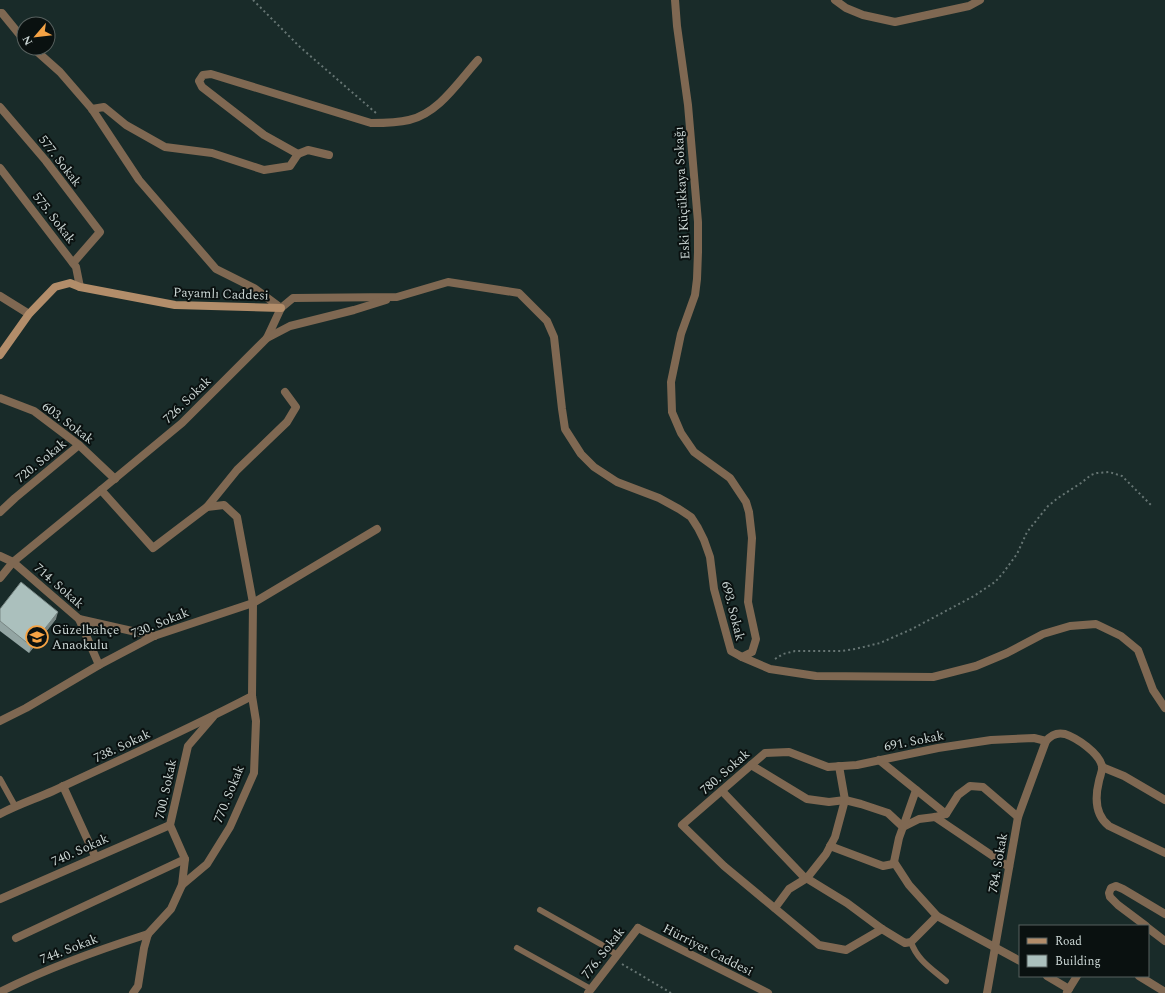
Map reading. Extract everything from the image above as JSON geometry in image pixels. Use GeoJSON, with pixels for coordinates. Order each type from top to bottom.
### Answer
{"type":"FeatureCollection","features":[{"type":"Feature","properties":{"kind":"main road","name":"Payamlı Caddesi"},"geometry":{"type":"LineString","coordinates":[[0,355],[29,314],[55,287],[70,283],[80,287],[175,305],[281,308]]}},
{"type":"Feature","properties":{"kind":"street","name":"Eski Küçükkaya Sokağı"},"geometry":{"type":"LineString","coordinates":[[675,0],[677,26],[688,105],[698,222],[698,252],[697,279],[694,295],[681,334],[673,367],[671,382],[672,412],[687,443],[694,452],[730,478],[746,502],[749,512],[752,538],[748,602],[756,639],[752,652],[742,657]]}},
{"type":"Feature","properties":{"kind":"street"},"geometry":{"type":"LineString","coordinates":[[835,0],[846,8],[863,15],[894,22],[969,6],[980,0]]}},
{"type":"Feature","properties":{"kind":"street"},"geometry":{"type":"LineString","coordinates":[[1,13],[16,31]]}},
{"type":"Feature","properties":{"kind":"street"},"geometry":{"type":"LineString","coordinates":[[42,56],[60,72],[92,108],[139,180],[216,269],[254,288],[281,308],[267,338]]}},
{"type":"Feature","properties":{"kind":"street"},"geometry":{"type":"LineString","coordinates":[[298,154],[264,135],[202,87],[199,81],[203,75],[211,74],[372,123],[410,120],[425,114],[441,102],[478,60]]}},
{"type":"Feature","properties":{"kind":"street","name":"577. Sokak"},"geometry":{"type":"LineString","coordinates":[[0,107],[46,161],[100,232],[73,263]]}},
{"type":"Feature","properties":{"kind":"street"},"geometry":{"type":"LineString","coordinates":[[92,108],[104,107],[126,125],[165,147],[212,153],[264,170],[290,166],[298,154],[308,150],[329,155]]}},
{"type":"Feature","properties":{"kind":"street","name":"575. Sokak"},"geometry":{"type":"LineString","coordinates":[[0,168],[76,267],[80,287]]}},
{"type":"Feature","properties":{"kind":"street","name":"Payamlı Caddesi"},"geometry":{"type":"LineString","coordinates":[[281,308],[293,298],[397,297],[448,282],[519,292]]}},
{"type":"Feature","properties":{"kind":"street","name":"693. Sokak"},"geometry":{"type":"LineString","coordinates":[[519,292],[546,321],[554,337],[565,429],[581,454],[594,467],[617,482],[659,498],[680,509],[691,517],[698,528],[710,557],[714,589],[731,651],[770,669],[816,676],[933,677],[976,666],[1007,653],[1043,634],[1070,626],[1096,624],[1121,636],[1138,650],[1154,690],[1165,708]]}},
{"type":"Feature","properties":{"kind":"street"},"geometry":{"type":"LineString","coordinates":[[0,296],[29,314]]}},
{"type":"Feature","properties":{"kind":"street","name":"726. Sokak"},"geometry":{"type":"LineString","coordinates":[[0,578],[13,562],[182,423],[267,338],[290,326],[354,310],[397,297]]}},
{"type":"Feature","properties":{"kind":"street"},"geometry":{"type":"LineString","coordinates":[[101,490],[153,548],[207,507],[237,470],[287,422],[296,407],[285,392]]}},
{"type":"Feature","properties":{"kind":"street","name":"603. Sokak"},"geometry":{"type":"LineString","coordinates":[[0,398],[34,411],[79,445],[115,479]]}},
{"type":"Feature","properties":{"kind":"street","name":"720. Sokak"},"geometry":{"type":"LineString","coordinates":[[0,512],[79,445]]}},
{"type":"Feature","properties":{"kind":"street"},"geometry":{"type":"LineString","coordinates":[[207,507],[224,505],[236,517],[253,603],[252,696]]}},
{"type":"Feature","properties":{"kind":"street","name":"730. Sokak"},"geometry":{"type":"LineString","coordinates":[[0,721],[154,636],[253,603],[377,529]]}},
{"type":"Feature","properties":{"kind":"street","name":"714. Sokak"},"geometry":{"type":"LineString","coordinates":[[0,556],[13,562],[79,619],[154,636]]}},
{"type":"Feature","properties":{"kind":"street"},"geometry":{"type":"LineString","coordinates":[[79,619],[99,665]]}},
{"type":"Feature","properties":{"kind":"street","name":"738. Sokak"},"geometry":{"type":"LineString","coordinates":[[0,814],[213,717],[252,696]]}},
{"type":"Feature","properties":{"kind":"street","name":"770. Sokak"},"geometry":{"type":"LineString","coordinates":[[182,885],[207,864],[226,834],[254,772],[256,720],[252,696]]}},
{"type":"Feature","properties":{"kind":"street","name":"700. Sokak"},"geometry":{"type":"LineString","coordinates":[[185,859],[170,825],[188,746],[213,717]]}},
{"type":"Feature","properties":{"kind":"street"},"geometry":{"type":"LineString","coordinates":[[1046,741],[1049,737],[1055,734],[1064,734],[1092,751],[1098,758],[1102,767],[1096,791],[1098,810],[1101,817],[1109,826],[1165,853]]}},
{"type":"Feature","properties":{"kind":"street","name":"691. Sokak"},"geometry":{"type":"LineString","coordinates":[[789,752],[828,767],[857,765],[938,748],[992,740],[1034,738],[1046,741]]}},
{"type":"Feature","properties":{"kind":"street","name":"784. Sokak"},"geometry":{"type":"LineString","coordinates":[[988,993],[1018,817],[1046,741]]}},
{"type":"Feature","properties":{"kind":"street","name":"780. Sokak"},"geometry":{"type":"LineString","coordinates":[[775,908],[724,866],[682,825],[765,753],[789,752]]}},
{"type":"Feature","properties":{"kind":"street"},"geometry":{"type":"LineString","coordinates":[[879,760],[946,814]]}},
{"type":"Feature","properties":{"kind":"street"},"geometry":{"type":"LineString","coordinates":[[751,765],[806,800],[829,802],[845,800],[888,813],[903,827]]}},
{"type":"Feature","properties":{"kind":"street"},"geometry":{"type":"LineString","coordinates":[[839,766],[845,800],[835,837],[826,854],[807,878],[789,889],[775,908],[819,945],[846,950],[882,929]]}},
{"type":"Feature","properties":{"kind":"street"},"geometry":{"type":"LineString","coordinates":[[1102,767],[1124,776],[1165,800]]}},
{"type":"Feature","properties":{"kind":"street"},"geometry":{"type":"LineString","coordinates":[[63,786],[95,856]]}},
{"type":"Feature","properties":{"kind":"street"},"geometry":{"type":"LineString","coordinates":[[903,827],[918,819],[946,814],[958,795],[970,786],[983,787],[1018,817]]}},
{"type":"Feature","properties":{"kind":"street"},"geometry":{"type":"LineString","coordinates":[[916,790],[899,838],[894,862],[909,885],[937,916],[1019,960]]}},
{"type":"Feature","properties":{"kind":"street"},"geometry":{"type":"LineString","coordinates":[[722,791],[803,876],[847,902],[882,929],[905,943],[911,942],[937,916]]}},
{"type":"Feature","properties":{"kind":"street"},"geometry":{"type":"LineString","coordinates":[[935,817],[1009,867]]}},
{"type":"Feature","properties":{"kind":"street","name":"740. Sokak"},"geometry":{"type":"LineString","coordinates":[[0,899],[95,856],[170,825]]}},
{"type":"Feature","properties":{"kind":"street"},"geometry":{"type":"LineString","coordinates":[[830,846],[883,866],[893,864],[894,862]]}},
{"type":"Feature","properties":{"kind":"street"},"geometry":{"type":"LineString","coordinates":[[133,993],[138,986],[144,948],[148,934],[171,908],[182,885],[185,859]]}},
{"type":"Feature","properties":{"kind":"street"},"geometry":{"type":"LineString","coordinates":[[16,938],[185,859]]}},
{"type":"Feature","properties":{"kind":"street"},"geometry":{"type":"LineString","coordinates":[[1145,925],[1112,900],[1109,893],[1111,888],[1116,886],[1165,914]]}},
{"type":"Feature","properties":{"kind":"street","name":"776. Sokak"},"geometry":{"type":"LineString","coordinates":[[589,991],[638,928]]}},
{"type":"Feature","properties":{"kind":"street","name":"Hürriyet Caddesi"},"geometry":{"type":"LineString","coordinates":[[638,928],[768,993]]}},
{"type":"Feature","properties":{"kind":"street"},"geometry":{"type":"LineString","coordinates":[[1149,929],[1165,941]]}},
{"type":"Feature","properties":{"kind":"street","name":"744. Sokak"},"geometry":{"type":"LineString","coordinates":[[0,992],[29,978],[108,947],[148,934]]}},
{"type":"Feature","properties":{"kind":"street"},"geometry":{"type":"LineString","coordinates":[[1048,977],[1067,991],[1076,977]]}},
{"type":"Feature","properties":{"kind":"street"},"geometry":{"type":"LineString","coordinates":[[1141,977],[1165,992]]}},
{"type":"Feature","properties":{"kind":"lane"},"geometry":{"type":"LineString","coordinates":[[0,779],[15,806]]}},
{"type":"Feature","properties":{"kind":"lane"},"geometry":{"type":"LineString","coordinates":[[540,910],[604,946],[616,957]]}},
{"type":"Feature","properties":{"kind":"lane"},"geometry":{"type":"LineString","coordinates":[[911,942],[920,959],[946,981]]}},
{"type":"Feature","properties":{"kind":"lane"},"geometry":{"type":"LineString","coordinates":[[517,948],[589,991]]}},
{"type":"Feature","properties":{"kind":"path"},"geometry":{"type":"LineString","coordinates":[[253,0],[300,47],[388,122]]}},
{"type":"Feature","properties":{"kind":"path"},"geometry":{"type":"LineString","coordinates":[[770,669],[779,656],[791,652],[802,650],[842,651],[880,643],[912,629],[974,596],[994,582],[1007,568],[1017,554],[1027,532],[1048,506],[1091,475],[1109,472],[1122,476],[1152,506]]}},
{"type":"Feature","properties":{"kind":"path"},"geometry":{"type":"LineString","coordinates":[[616,957],[671,993]]}},
{"type":"Feature","properties":{"kind":"building","name":"Güzelbahçe Anaokulu"},"geometry":{"type":"Polygon","coordinates":[[[21,582],[58,612],[31,646],[0,621],[0,609],[21,582]]]}},
{"type":"Feature","properties":{"kind":"place","name":"Güzelbahçe Anaokulu"},"geometry":{"type":"Point","coordinates":[37,637]}}]}
